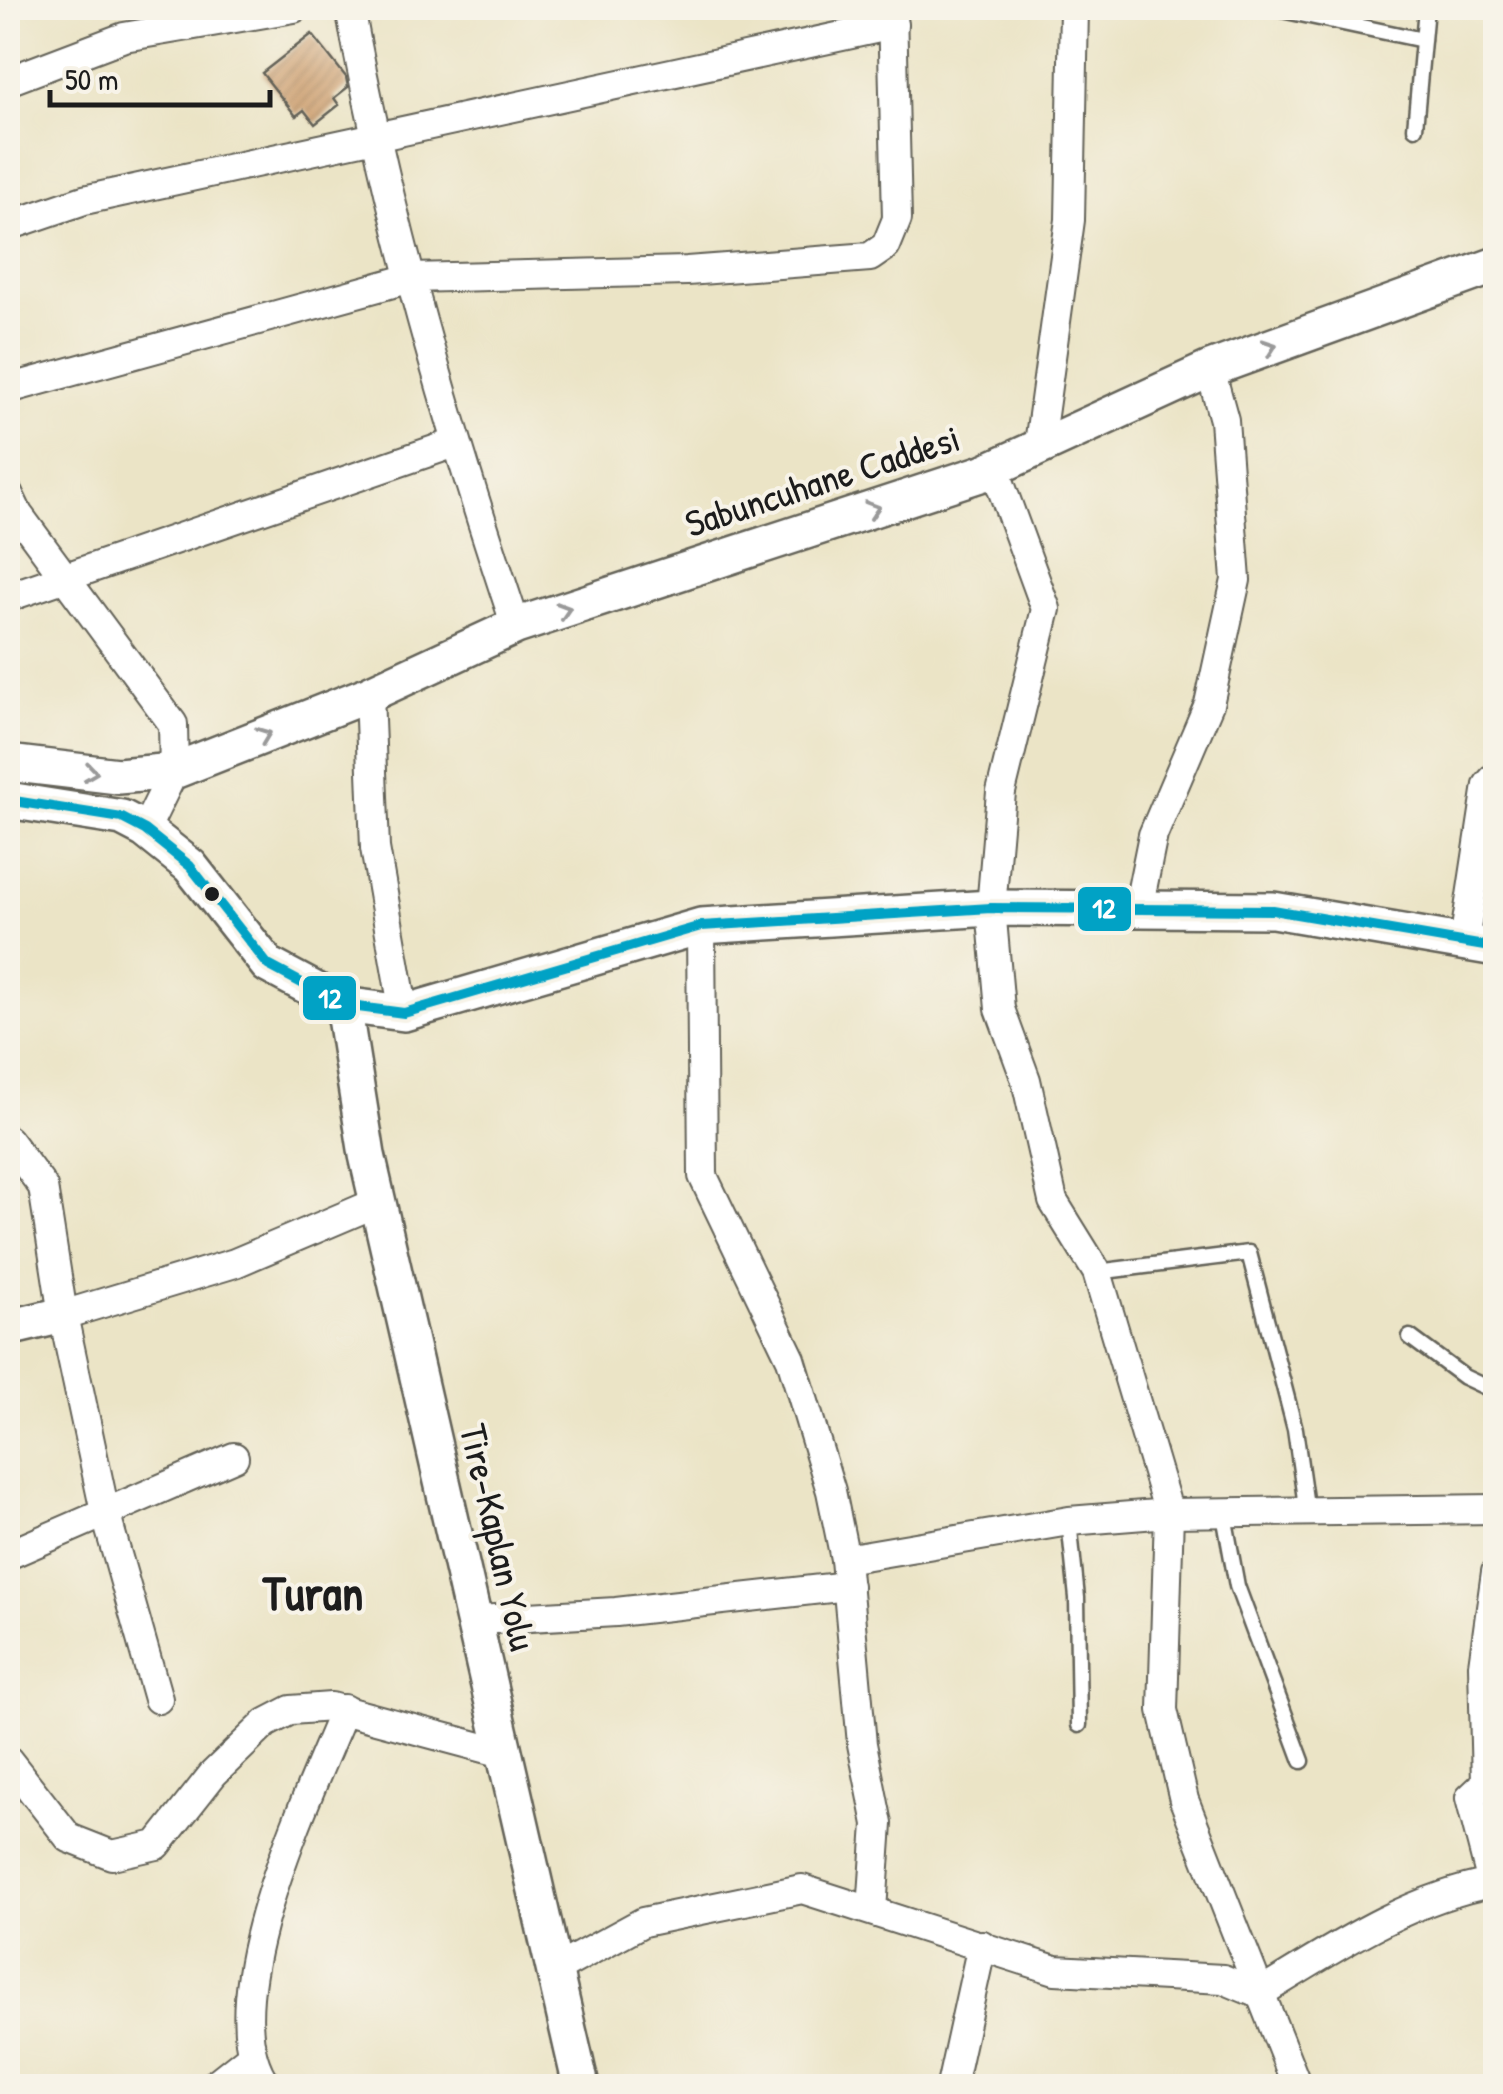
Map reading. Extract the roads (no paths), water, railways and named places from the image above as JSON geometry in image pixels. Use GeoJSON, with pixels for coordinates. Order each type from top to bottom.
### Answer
{"type":"FeatureCollection","features":[{"type":"Feature","properties":{"kind":"street"},"geometry":{"type":"LineString","coordinates":[[8,81],[124,36],[294,8]]}},
{"type":"Feature","properties":{"kind":"street"},"geometry":{"type":"LineString","coordinates":[[350,8],[373,136],[455,442],[516,626]]}},
{"type":"Feature","properties":{"kind":"street"},"geometry":{"type":"LineString","coordinates":[[1039,444],[1070,220],[1074,8]]}},
{"type":"Feature","properties":{"kind":"street"},"geometry":{"type":"LineString","coordinates":[[8,226],[84,200],[893,16],[896,219],[886,246],[870,258],[687,271],[411,278],[8,389]]}},
{"type":"Feature","properties":{"kind":"street","name":"Sabuncuhane Caddesi"},"geometry":{"type":"LineString","coordinates":[[8,763],[118,776],[174,771],[370,694],[516,626],[994,467],[1210,369],[1496,265]]}},
{"type":"Feature","properties":{"kind":"street"},"geometry":{"type":"LineString","coordinates":[[1138,909],[1153,835],[1209,704],[1236,580],[1224,420],[1210,369]]}},
{"type":"Feature","properties":{"kind":"street"},"geometry":{"type":"LineString","coordinates":[[8,597],[455,442]]}},
{"type":"Feature","properties":{"kind":"street"},"geometry":{"type":"LineString","coordinates":[[994,467],[1046,609],[1002,792],[991,908],[1000,1010],[1026,1080],[1053,1202],[1097,1272],[1169,1513],[1163,1710],[1184,1800],[1297,2086]]}},
{"type":"Feature","properties":{"kind":"street"},"geometry":{"type":"LineString","coordinates":[[8,492],[64,577],[173,724],[174,771],[145,830]]}},
{"type":"Feature","properties":{"kind":"street"},"geometry":{"type":"LineString","coordinates":[[370,694],[375,848],[404,1013]]}},
{"type":"Feature","properties":{"kind":"street"},"geometry":{"type":"LineString","coordinates":[[8,800],[122,818],[145,830],[190,866],[268,964],[344,1005],[404,1013],[700,926],[991,908],[1274,910],[1480,945],[1488,784],[1496,776]]}},
{"type":"Feature","properties":{"kind":"street"},"geometry":{"type":"LineString","coordinates":[[700,926],[703,1176],[790,1359],[831,1491],[847,1572],[862,1744],[878,1824],[872,1910]]}},
{"type":"Feature","properties":{"kind":"street","name":"Tire-Kaplan Yolu"},"geometry":{"type":"LineString","coordinates":[[344,1005],[378,1202],[581,2086]]}},
{"type":"Feature","properties":{"kind":"street"},"geometry":{"type":"LineString","coordinates":[[8,1140],[43,1187],[63,1315],[105,1512],[158,1699]]}},
{"type":"Feature","properties":{"kind":"street"},"geometry":{"type":"LineString","coordinates":[[8,1328],[235,1263],[378,1202]]}},
{"type":"Feature","properties":{"kind":"street"},"geometry":{"type":"LineString","coordinates":[[8,1554],[234,1457]]}},
{"type":"Feature","properties":{"kind":"street"},"geometry":{"type":"LineString","coordinates":[[477,1620],[616,1612],[847,1572],[1069,1520],[1169,1513],[1496,1508]]}},
{"type":"Feature","properties":{"kind":"street"},"geometry":{"type":"LineString","coordinates":[[1259,1994],[1356,1934],[1449,1890],[1494,1882],[1470,1798],[1486,1783],[1483,1664],[1496,1572]]}},
{"type":"Feature","properties":{"kind":"street"},"geometry":{"type":"LineString","coordinates":[[8,1760],[68,1838],[96,1852],[127,1854],[157,1844],[213,1774],[266,1723],[305,1706],[344,1709],[503,1753]]}},
{"type":"Feature","properties":{"kind":"street"},"geometry":{"type":"LineString","coordinates":[[267,2086],[251,2056],[255,1958],[266,1909],[344,1709]]}},
{"type":"Feature","properties":{"kind":"street"},"geometry":{"type":"LineString","coordinates":[[553,1971],[643,1922],[802,1889],[1055,1970],[1222,1979],[1259,1994]]}},
{"type":"Feature","properties":{"kind":"street"},"geometry":{"type":"LineString","coordinates":[[951,2086],[982,1945]]}},
{"type":"Feature","properties":{"kind":"street"},"geometry":{"type":"LineString","coordinates":[[213,2086],[251,2056]]}},
{"type":"Feature","properties":{"kind":"lane"},"geometry":{"type":"LineString","coordinates":[[1272,8],[1423,40]]}},
{"type":"Feature","properties":{"kind":"lane"},"geometry":{"type":"LineString","coordinates":[[1415,128],[1426,8]]}},
{"type":"Feature","properties":{"kind":"lane"},"geometry":{"type":"LineString","coordinates":[[1097,1272],[1249,1253],[1294,1429],[1307,1513]]}},
{"type":"Feature","properties":{"kind":"lane"},"geometry":{"type":"LineString","coordinates":[[1410,1337],[1464,1377],[1496,1392]]}},
{"type":"Feature","properties":{"kind":"lane"},"geometry":{"type":"LineString","coordinates":[[1224,1515],[1236,1586],[1302,1761]]}},
{"type":"Feature","properties":{"kind":"lane"},"geometry":{"type":"LineString","coordinates":[[1069,1520],[1076,1598],[1079,1724]]}},
{"type":"Feature","properties":{"kind":"district","name":"Turan"},"geometry":{"type":"Point","coordinates":[313,1592]}}]}
